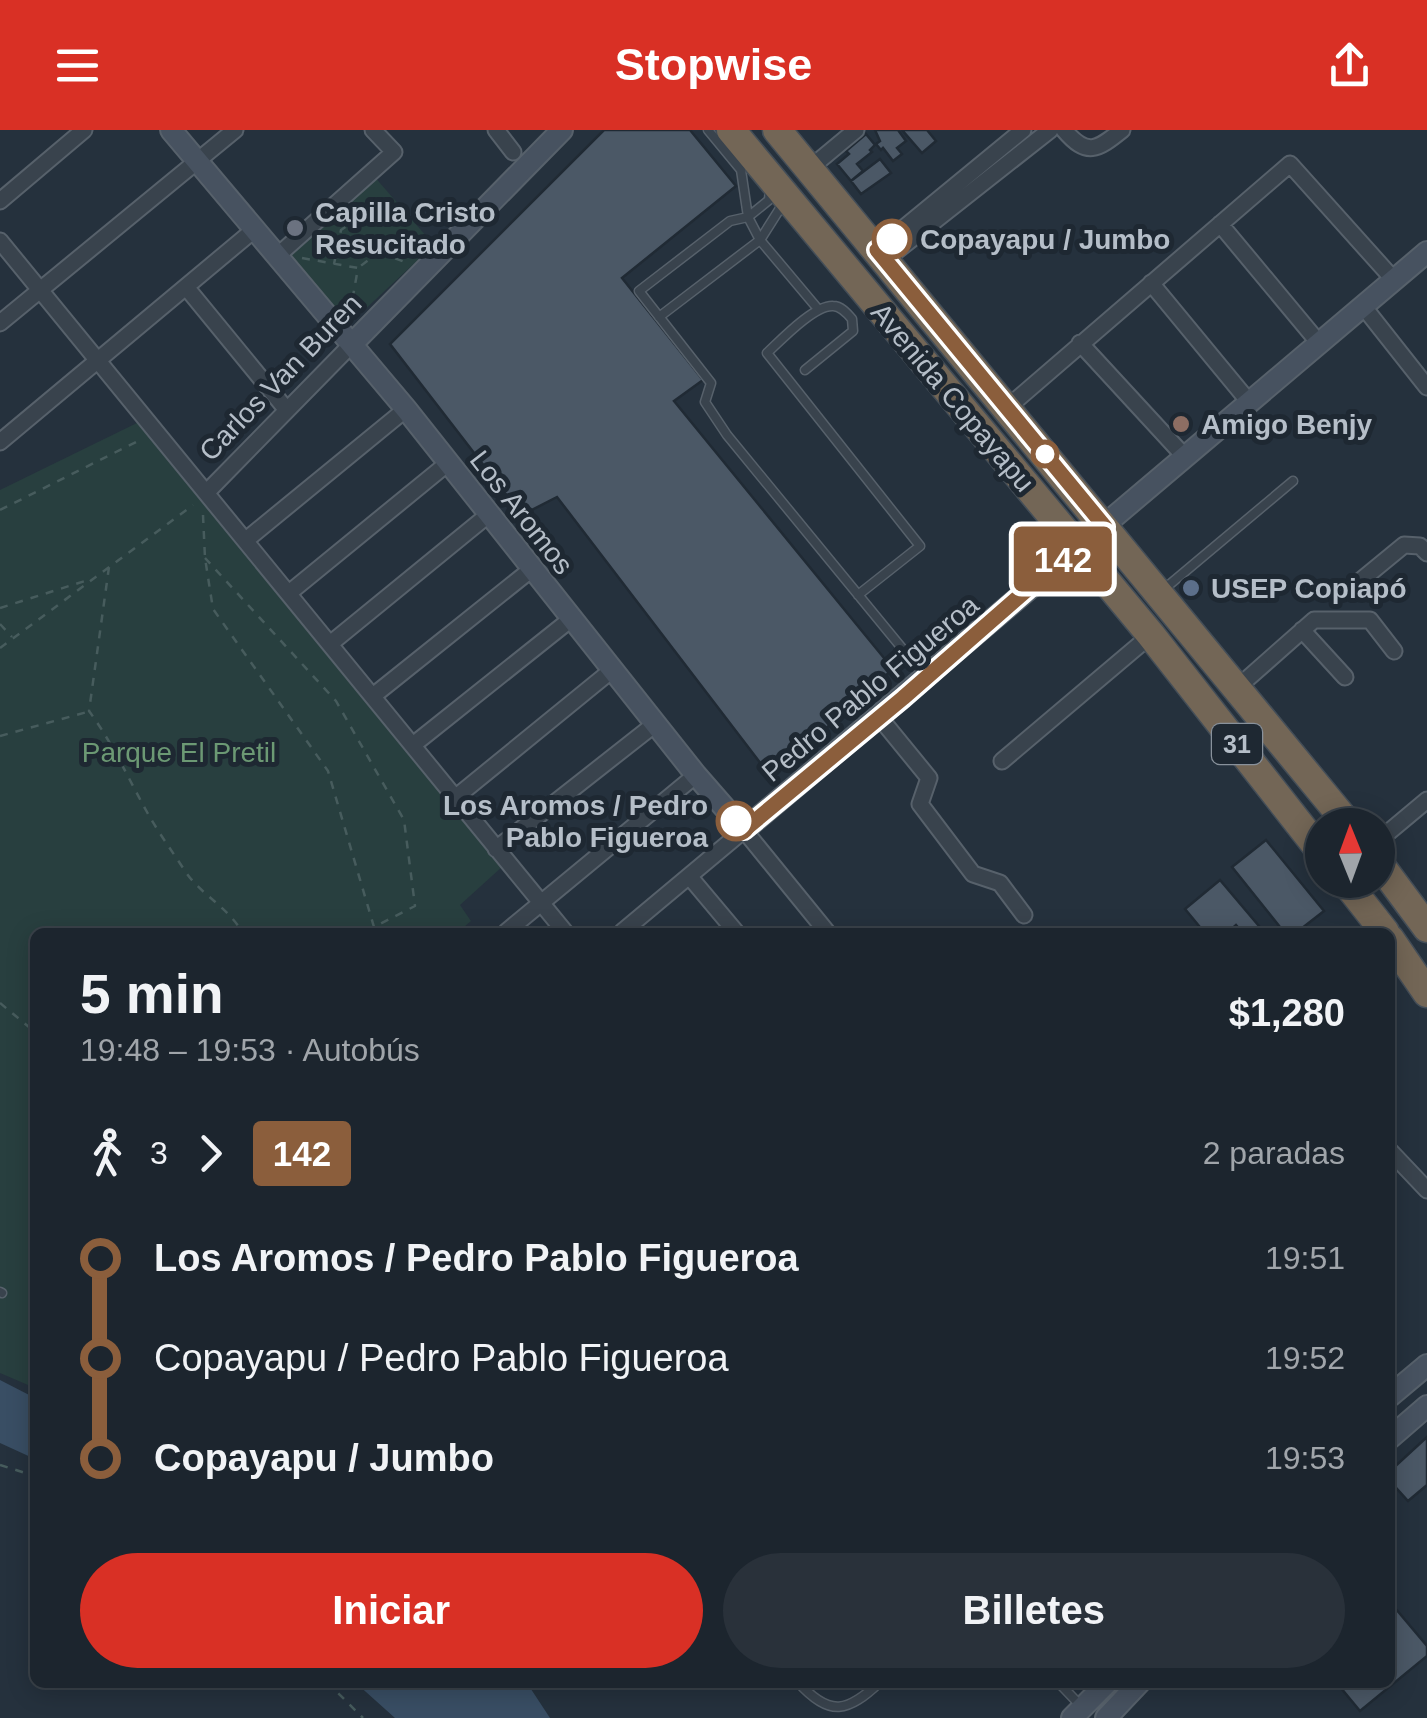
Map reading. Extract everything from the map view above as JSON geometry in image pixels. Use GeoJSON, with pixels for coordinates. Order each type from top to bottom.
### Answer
{"type":"FeatureCollection","features":[{"type":"Feature","properties":{"kind":"highway","name":"Avenida Copayapu"},"geometry":{"type":"LineString","coordinates":[[731,130],[1151,635],[1305,831]]}},
{"type":"Feature","properties":{"kind":"highway","name":"Avenida Copayapu"},"geometry":{"type":"LineString","coordinates":[[777,130],[1336,808]]}},
{"type":"Feature","properties":{"kind":"highway"},"geometry":{"type":"LineString","coordinates":[[950,394],[978,372]]}},
{"type":"Feature","properties":{"kind":"highway"},"geometry":{"type":"LineString","coordinates":[[1395,885],[1427,928]]}},
{"type":"Feature","properties":{"kind":"highway"},"geometry":{"type":"LineString","coordinates":[[1358,898],[1382,928]]}},
{"type":"Feature","properties":{"kind":"highway"},"geometry":{"type":"LineString","coordinates":[[1399,971],[1427,993]]}},
{"type":"Feature","properties":{"kind":"street"},"geometry":{"type":"LineString","coordinates":[[0,200],[84,130]]}},
{"type":"Feature","properties":{"kind":"street","name":"Los Aromos"},"geometry":{"type":"LineString","coordinates":[[170,130],[406,409],[696,775],[824,928]]}},
{"type":"Feature","properties":{"kind":"street"},"geometry":{"type":"LineString","coordinates":[[0,322],[235,130]]}},
{"type":"Feature","properties":{"kind":"street"},"geometry":{"type":"LineString","coordinates":[[276,256],[394,152],[373,130]]}},
{"type":"Feature","properties":{"kind":"street"},"geometry":{"type":"LineString","coordinates":[[496,130],[513,152]]}},
{"type":"Feature","properties":{"kind":"street","name":"Carlos Van Buren"},"geometry":{"type":"LineString","coordinates":[[206,492],[562,130]]}},
{"type":"Feature","properties":{"kind":"street"},"geometry":{"type":"LineString","coordinates":[[809,169],[856,130]]}},
{"type":"Feature","properties":{"kind":"street"},"geometry":{"type":"LineString","coordinates":[[881,255],[1023,130]]}},
{"type":"Feature","properties":{"kind":"street"},"geometry":{"type":"LineString","coordinates":[[881,255],[1050,130]]}},
{"type":"Feature","properties":{"kind":"street"},"geometry":{"type":"LineString","coordinates":[[1064,130],[1077,145],[1090,149],[1104,145],[1122,130]]}},
{"type":"Feature","properties":{"kind":"street"},"geometry":{"type":"LineString","coordinates":[[1007,408],[1290,164],[1394,280]]}},
{"type":"Feature","properties":{"kind":"street"},"geometry":{"type":"LineString","coordinates":[[1220,224],[1320,343]]}},
{"type":"Feature","properties":{"kind":"street"},"geometry":{"type":"LineString","coordinates":[[0,442],[255,229]]}},
{"type":"Feature","properties":{"kind":"street"},"geometry":{"type":"LineString","coordinates":[[0,241],[562,928]]}},
{"type":"Feature","properties":{"kind":"street","name":"Pedro Pablo Figueroa"},"geometry":{"type":"LineString","coordinates":[[627,928],[880,718],[1077,546],[1105,527],[1427,252]]}},
{"type":"Feature","properties":{"kind":"street"},"geometry":{"type":"LineString","coordinates":[[1151,282],[1250,402]]}},
{"type":"Feature","properties":{"kind":"street"},"geometry":{"type":"LineString","coordinates":[[186,287],[286,409]]}},
{"type":"Feature","properties":{"kind":"street"},"geometry":{"type":"LineString","coordinates":[[1364,306],[1427,388]]}},
{"type":"Feature","properties":{"kind":"street"},"geometry":{"type":"LineString","coordinates":[[1080,344],[1185,457]]}},
{"type":"Feature","properties":{"kind":"street"},"geometry":{"type":"LineString","coordinates":[[246,540],[406,409]]}},
{"type":"Feature","properties":{"kind":"street"},"geometry":{"type":"LineString","coordinates":[[289,593],[448,463]]}},
{"type":"Feature","properties":{"kind":"street"},"geometry":{"type":"LineString","coordinates":[[330,644],[488,515]]}},
{"type":"Feature","properties":{"kind":"street"},"geometry":{"type":"LineString","coordinates":[[1348,590],[1404,545],[1425,546]]}},
{"type":"Feature","properties":{"kind":"street"},"geometry":{"type":"LineString","coordinates":[[372,696],[533,568]]}},
{"type":"Feature","properties":{"kind":"street"},"geometry":{"type":"LineString","coordinates":[[413,746],[571,619]]}},
{"type":"Feature","properties":{"kind":"street"},"geometry":{"type":"LineString","coordinates":[[1237,688],[1314,620],[1370,620],[1394,650]]}},
{"type":"Feature","properties":{"kind":"street"},"geometry":{"type":"LineString","coordinates":[[1302,630],[1345,677]]}},
{"type":"Feature","properties":{"kind":"street"},"geometry":{"type":"LineString","coordinates":[[1002,761],[1151,635]]}},
{"type":"Feature","properties":{"kind":"street"},"geometry":{"type":"LineString","coordinates":[[455,798],[612,670]]}},
{"type":"Feature","properties":{"kind":"street"},"geometry":{"type":"LineString","coordinates":[[880,718],[928,778],[920,804],[973,874],[1000,883],[1024,915]]}},
{"type":"Feature","properties":{"kind":"street"},"geometry":{"type":"LineString","coordinates":[[496,848],[655,724]]}},
{"type":"Feature","properties":{"kind":"street"},"geometry":{"type":"LineString","coordinates":[[511,928],[696,775]]}},
{"type":"Feature","properties":{"kind":"street"},"geometry":{"type":"LineString","coordinates":[[1395,827],[1427,800]]}},
{"type":"Feature","properties":{"kind":"street"},"geometry":{"type":"LineString","coordinates":[[689,876],[733,928]]}},
{"type":"Feature","properties":{"kind":"street"},"geometry":{"type":"LineString","coordinates":[[638,918],[647,928]]}},
{"type":"Feature","properties":{"kind":"street"},"geometry":{"type":"LineString","coordinates":[[1395,1156],[1427,1190]]}},
{"type":"Feature","properties":{"kind":"street"},"geometry":{"type":"LineString","coordinates":[[1395,1392],[1427,1366]]}},
{"type":"Feature","properties":{"kind":"street"},"geometry":{"type":"LineString","coordinates":[[1395,1434],[1427,1406]]}},
{"type":"Feature","properties":{"kind":"street"},"geometry":{"type":"LineString","coordinates":[[1078,1713],[1102,1688]]}},
{"type":"Feature","properties":{"kind":"street"},"geometry":{"type":"LineString","coordinates":[[1106,1718],[1133,1688]]}},
{"type":"Feature","properties":{"kind":"lane"},"geometry":{"type":"LineString","coordinates":[[708,130],[740,170],[748,218],[760,240],[818,309]]}},
{"type":"Feature","properties":{"kind":"lane"},"geometry":{"type":"LineString","coordinates":[[765,172],[771,192],[769,200],[748,218],[730,221],[639,291],[711,383],[705,402],[727,434],[926,678]]}},
{"type":"Feature","properties":{"kind":"lane"},"geometry":{"type":"LineString","coordinates":[[659,317],[760,240],[779,210],[800,214]]}},
{"type":"Feature","properties":{"kind":"lane"},"geometry":{"type":"LineString","coordinates":[[805,370],[853,331],[852,319],[842,309],[818,309],[767,353],[920,546],[858,594]]}},
{"type":"Feature","properties":{"kind":"lane"},"geometry":{"type":"LineString","coordinates":[[1159,593],[1293,482]]}},
{"type":"Feature","properties":{"kind":"lane"},"geometry":{"type":"LineString","coordinates":[[803,1688],[811,1697],[840,1708],[857,1704],[874,1688]]}},
{"type":"Feature","properties":{"kind":"lane"},"geometry":{"type":"LineString","coordinates":[[1062,1688],[1078,1713]]}},
{"type":"Feature","properties":{"kind":"path"},"geometry":{"type":"LineString","coordinates":[[334,264],[341,230],[364,214],[382,222],[378,252],[358,268],[349,319],[362,308]]}},
{"type":"Feature","properties":{"kind":"path"},"geometry":{"type":"LineString","coordinates":[[378,252],[412,265]]}},
{"type":"Feature","properties":{"kind":"path"},"geometry":{"type":"LineString","coordinates":[[302,258],[358,268]]}},
{"type":"Feature","properties":{"kind":"path"},"geometry":{"type":"LineString","coordinates":[[0,510],[156,431]]}},
{"type":"Feature","properties":{"kind":"path"},"geometry":{"type":"LineString","coordinates":[[0,648],[202,498],[205,558],[213,609],[328,771],[374,926],[415,906],[404,820],[336,701],[205,558]]}},
{"type":"Feature","properties":{"kind":"path"},"geometry":{"type":"LineString","coordinates":[[109,567],[88,711],[188,875],[198,889],[228,912],[239,928]]}},
{"type":"Feature","properties":{"kind":"path"},"geometry":{"type":"LineString","coordinates":[[0,608],[94,578]]}},
{"type":"Feature","properties":{"kind":"path"},"geometry":{"type":"LineString","coordinates":[[0,624],[13,638]]}},
{"type":"Feature","properties":{"kind":"path"},"geometry":{"type":"LineString","coordinates":[[0,736],[88,711]]}},
{"type":"Feature","properties":{"kind":"path"},"geometry":{"type":"LineString","coordinates":[[0,1002],[30,1028]]}},
{"type":"Feature","properties":{"kind":"path"},"geometry":{"type":"LineString","coordinates":[[0,1466],[30,1475]]}},
{"type":"Feature","properties":{"kind":"path"},"geometry":{"type":"LineString","coordinates":[[333,1688],[364,1718]]}},
{"type":"Feature","properties":{"kind":"green space"},"geometry":{"type":"Polygon","coordinates":[[[373,175],[434,245],[346,327],[282,255],[373,175]]]}},
{"type":"Feature","properties":{"kind":"green space","name":"Parque El Pretil"},"geometry":{"type":"Polygon","coordinates":[[[141,421],[503,866],[460,905],[471,921],[463,928],[30,928],[30,1386],[0,1373],[0,490],[141,421]]]}},
{"type":"Feature","properties":{"kind":"water"},"geometry":{"type":"Polygon","coordinates":[[[0,1380],[30,1395],[30,1457],[0,1443],[0,1380]]]}},
{"type":"Feature","properties":{"kind":"water"},"geometry":{"type":"Polygon","coordinates":[[[362,1688],[530,1688],[550,1718],[395,1718],[362,1688]]]}},
{"type":"Feature","properties":{"kind":"building"},"geometry":{"type":"Polygon","coordinates":[[[604,130],[690,130],[736,186],[622,278],[703,380],[674,401],[893,669],[771,777],[557,497],[522,515],[390,344],[604,130]]]}},
{"type":"Feature","properties":{"kind":"building"},"geometry":{"type":"Polygon","coordinates":[[[875,130],[898,130],[906,141],[897,148],[902,154],[893,161],[876,144],[880,141],[875,130]]]}},
{"type":"Feature","properties":{"kind":"building"},"geometry":{"type":"Polygon","coordinates":[[[902,130],[927,130],[936,141],[922,153],[902,130]]]}},
{"type":"Feature","properties":{"kind":"building"},"geometry":{"type":"Polygon","coordinates":[[[866,134],[875,145],[857,164],[863,171],[851,181],[837,164],[866,134]]]}},
{"type":"Feature","properties":{"kind":"building"},"geometry":{"type":"Polygon","coordinates":[[[880,159],[891,173],[861,194],[851,181],[880,159]]]}},
{"type":"Feature","properties":{"kind":"building"},"geometry":{"type":"Polygon","coordinates":[[[1266,840],[1305,888],[1305,898],[1313,898],[1324,911],[1302,928],[1281,928],[1232,867],[1266,840]]]}},
{"type":"Feature","properties":{"kind":"building"},"geometry":{"type":"Polygon","coordinates":[[[1220,880],[1261,928],[1236,925],[1201,928],[1185,909],[1220,880]]]}},
{"type":"Feature","properties":{"kind":"building"},"geometry":{"type":"Polygon","coordinates":[[[1427,1437],[1427,1485],[1408,1501],[1395,1487],[1395,1466],[1427,1437]]]}},
{"type":"Feature","properties":{"kind":"building"},"geometry":{"type":"Polygon","coordinates":[[[1395,1608],[1427,1646],[1427,1656],[1395,1682],[1395,1608]]]}},
{"type":"Feature","properties":{"kind":"building"},"geometry":{"type":"Polygon","coordinates":[[[1341,1688],[1388,1688],[1360,1711],[1341,1688]]]}},
{"type":"Feature","properties":{"kind":"bus line","name":"142"},"geometry":{"type":"LineString","coordinates":[[736,821],[744,830],[1077,546],[1105,527],[877,250],[892,239]]}},
{"type":"Feature","properties":{"kind":"place","name":"Capilla Cristo Resucitado"},"geometry":{"type":"Point","coordinates":[295,228]}},
{"type":"Feature","properties":{"kind":"place","name":"Copayapu / Jumbo"},"geometry":{"type":"Point","coordinates":[892,239]}},
{"type":"Feature","properties":{"kind":"place","name":"Amigo Benjy"},"geometry":{"type":"Point","coordinates":[1181,424]}},
{"type":"Feature","properties":{"kind":"place","name":"USEP Copiapó"},"geometry":{"type":"Point","coordinates":[1191,588]}},
{"type":"Feature","properties":{"kind":"place","name":"Los Aromos / Pedro Pablo Figueroa"},"geometry":{"type":"Point","coordinates":[736,821]}}]}
